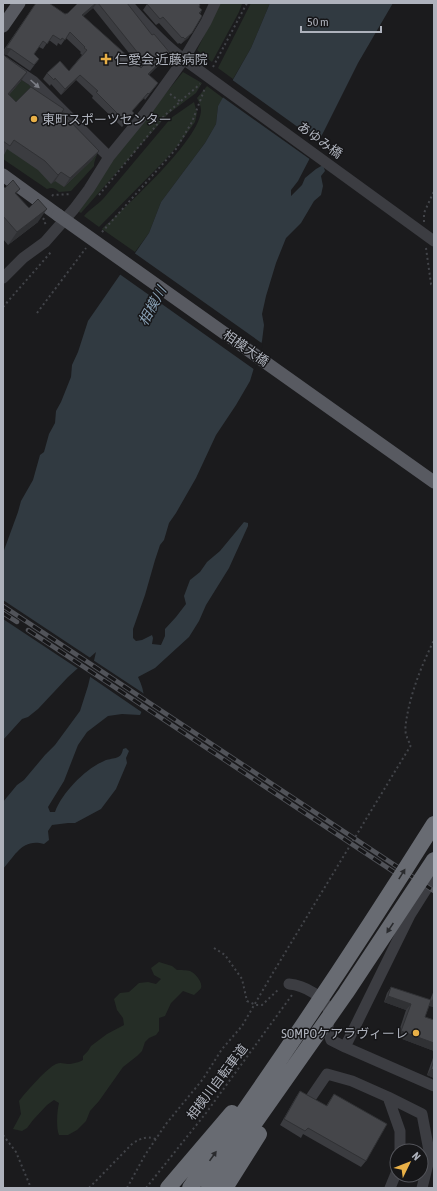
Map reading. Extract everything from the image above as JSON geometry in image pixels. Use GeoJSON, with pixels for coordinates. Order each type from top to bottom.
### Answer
{"type":"FeatureCollection","features":[{"type":"Feature","properties":{"kind":"highway"},"geometry":{"type":"LineString","coordinates":[[190,1188],[258,1092],[386,900],[434,824]]}},
{"type":"Feature","properties":{"kind":"highway"},"geometry":{"type":"LineString","coordinates":[[209,1188],[346,993],[434,860]]}},
{"type":"Feature","properties":{"kind":"highway"},"geometry":{"type":"LineString","coordinates":[[168,1188],[230,1115],[261,1075],[345,953],[386,900]]}},
{"type":"Feature","properties":{"kind":"highway"},"geometry":{"type":"LineString","coordinates":[[226,1188],[346,993]]}},
{"type":"Feature","properties":{"kind":"main road"},"geometry":{"type":"LineString","coordinates":[[3,26],[19,3]]}},
{"type":"Feature","properties":{"kind":"main road","name":"相模大橋"},"geometry":{"type":"LineString","coordinates":[[3,175],[434,482]]}},
{"type":"Feature","properties":{"kind":"street","name":"あゆみ橋"},"geometry":{"type":"LineString","coordinates":[[126,3],[156,36],[186,61],[434,241]]}},
{"type":"Feature","properties":{"kind":"street"},"geometry":{"type":"LineString","coordinates":[[3,278],[23,258],[44,242],[56,230],[85,194],[109,157],[186,61],[215,3]]}},
{"type":"Feature","properties":{"kind":"street"},"geometry":{"type":"LineString","coordinates":[[3,61],[33,81],[109,157]]}},
{"type":"Feature","properties":{"kind":"street"},"geometry":{"type":"LineString","coordinates":[[345,1047],[410,915],[434,877]]}},
{"type":"Feature","properties":{"kind":"street"},"geometry":{"type":"LineString","coordinates":[[294,984],[315,993],[326,1004],[329,1013],[328,1029],[331,1040],[434,1086]]}},
{"type":"Feature","properties":{"kind":"street"},"geometry":{"type":"LineString","coordinates":[[312,1096],[327,1074],[352,1081],[422,1114],[430,1156],[422,1188]]}},
{"type":"Feature","properties":{"kind":"street"},"geometry":{"type":"LineString","coordinates":[[388,1097],[400,1131],[400,1143]]}},
{"type":"Feature","properties":{"kind":"path"},"geometry":{"type":"LineString","coordinates":[[212,69],[247,3]]}},
{"type":"Feature","properties":{"kind":"path"},"geometry":{"type":"LineString","coordinates":[[98,196],[164,116],[192,93],[204,80]]}},
{"type":"Feature","properties":{"kind":"path"},"geometry":{"type":"LineString","coordinates":[[100,234],[176,149],[192,122],[206,83]]}},
{"type":"Feature","properties":{"kind":"path"},"geometry":{"type":"LineString","coordinates":[[45,205],[54,195],[70,195]]}},
{"type":"Feature","properties":{"kind":"path"},"geometry":{"type":"LineString","coordinates":[[37,313],[89,245]]}},
{"type":"Feature","properties":{"kind":"path"},"geometry":{"type":"LineString","coordinates":[[3,307],[55,246]]}},
{"type":"Feature","properties":{"kind":"path"},"geometry":{"type":"LineString","coordinates":[[127,1188],[145,1155],[156,1139],[203,1079],[222,1049],[242,1026],[256,1005],[274,972],[411,745],[406,734],[409,705],[416,680],[434,640]]}},
{"type":"Feature","properties":{"kind":"path"},"geometry":{"type":"LineString","coordinates":[[214,948],[225,955],[242,979],[247,1001],[256,1005],[262,1005],[282,986],[294,984]]}},
{"type":"Feature","properties":{"kind":"path","name":"相模川自転車道"},"geometry":{"type":"LineString","coordinates":[[146,1188],[206,1113],[294,984]]}},
{"type":"Feature","properties":{"kind":"path"},"geometry":{"type":"LineString","coordinates":[[3,1135],[16,1152],[31,1188]]}},
{"type":"Feature","properties":{"kind":"path"},"geometry":{"type":"LineString","coordinates":[[89,1188],[133,1143],[142,1138],[148,1137],[156,1139]]}},
{"type":"Feature","properties":{"kind":"shaded area"},"geometry":{"type":"Polygon","coordinates":[[[220,3],[242,4],[212,62],[197,50],[220,3]]]}},
{"type":"Feature","properties":{"kind":"shaded area"},"geometry":{"type":"Polygon","coordinates":[[[251,3],[270,3],[251,48],[233,79],[218,68],[251,3]]]}},
{"type":"Feature","properties":{"kind":"shaded area","name":"東町スポーツセンター"},"geometry":{"type":"Polygon","coordinates":[[[3,67],[32,87],[98,151],[94,166],[71,191],[59,192],[53,188],[47,189],[3,159],[3,67]]]}},
{"type":"Feature","properties":{"kind":"shaded area"},"geometry":{"type":"Polygon","coordinates":[[[183,72],[202,83],[196,93],[168,114],[81,213],[77,211],[105,168],[183,72]]]}},
{"type":"Feature","properties":{"kind":"shaded area"},"geometry":{"type":"Polygon","coordinates":[[[207,86],[223,98],[218,106],[216,124],[205,143],[161,202],[149,233],[135,252],[102,229],[160,172],[189,138],[198,123],[201,110],[197,98],[207,86]]]}},
{"type":"Feature","properties":{"kind":"shaded area"},"geometry":{"type":"Polygon","coordinates":[[[194,102],[197,113],[195,122],[166,159],[99,227],[84,216],[103,199],[171,118],[194,102]]]}},
{"type":"Feature","properties":{"kind":"shaded area"},"geometry":{"type":"Polygon","coordinates":[[[159,962],[172,966],[177,970],[187,970],[192,972],[200,981],[201,988],[194,995],[183,991],[171,1003],[165,1016],[159,1018],[159,1031],[156,1035],[149,1038],[145,1042],[142,1051],[137,1056],[123,1067],[99,1101],[90,1111],[86,1121],[77,1130],[68,1135],[59,1135],[57,1119],[59,1103],[54,1100],[47,1105],[27,1128],[22,1131],[13,1129],[21,1114],[19,1101],[42,1075],[56,1064],[72,1064],[83,1060],[83,1056],[91,1046],[107,1034],[124,1025],[123,1018],[117,1010],[114,999],[120,993],[129,992],[139,983],[148,982],[156,984],[161,979],[154,975],[151,968],[159,962]]]}},
{"type":"Feature","properties":{"kind":"water","name":"相模川"},"geometry":{"type":"Polygon","coordinates":[[[270,3],[393,3],[358,63],[298,181],[291,190],[291,196],[302,185],[305,178],[323,165],[325,171],[321,176],[323,186],[321,195],[314,201],[301,223],[286,238],[276,263],[262,314],[264,325],[262,341],[250,381],[216,435],[196,478],[169,523],[164,540],[160,545],[133,629],[133,638],[136,641],[152,635],[152,644],[161,645],[165,636],[165,629],[186,604],[184,596],[190,580],[220,551],[244,522],[248,523],[248,526],[229,568],[206,605],[199,621],[189,637],[155,668],[138,677],[144,696],[140,715],[122,714],[108,716],[87,732],[78,745],[64,781],[48,807],[50,812],[55,812],[63,797],[75,782],[97,765],[118,757],[122,753],[123,749],[126,748],[129,751],[126,758],[127,763],[116,789],[101,809],[75,823],[52,825],[48,831],[49,840],[44,844],[30,844],[20,849],[3,869],[3,802],[55,745],[80,711],[96,652],[68,677],[38,709],[28,717],[22,719],[3,740],[3,553],[21,501],[33,480],[40,455],[44,452],[49,434],[55,423],[56,411],[71,377],[72,365],[88,321],[149,233],[161,202],[205,143],[216,124],[218,106],[251,48],[270,3]]]}},
{"type":"Feature","properties":{"kind":"pier"},"geometry":{"type":"Polygon","coordinates":[[[231,79],[320,143],[311,160],[221,96],[231,79]]]}},
{"type":"Feature","properties":{"kind":"pier"},"geometry":{"type":"Polygon","coordinates":[[[133,252],[263,344],[255,370],[118,273],[133,252]]]}},
{"type":"Feature","properties":{"kind":"pier"},"geometry":{"type":"Polygon","coordinates":[[[3,600],[92,659],[80,670],[3,619],[3,600]]]}},
{"type":"Feature","properties":{"kind":"pier"},"geometry":{"type":"Polygon","coordinates":[[[93,660],[146,695],[146,708],[143,713],[89,676],[93,660]]]}},
{"type":"Feature","properties":{"kind":"building"},"geometry":{"type":"Polygon","coordinates":[[[36,3],[49,3],[65,14],[78,3],[96,3],[82,15],[141,68],[146,63],[98,3],[127,3],[152,35],[154,34],[170,53],[148,74],[158,83],[132,111],[134,113],[126,122],[96,92],[98,91],[80,75],[65,89],[55,78],[54,80],[47,73],[60,61],[69,71],[87,50],[70,32],[65,40],[62,38],[61,40],[53,35],[47,44],[43,41],[34,54],[39,59],[34,65],[11,49],[6,48],[36,3]]]}},
{"type":"Feature","properties":{"kind":"building"},"geometry":{"type":"Polygon","coordinates":[[[198,3],[202,10],[199,13],[202,16],[192,33],[185,39],[183,37],[182,38],[163,17],[160,19],[147,4],[198,3]]]}},
{"type":"Feature","properties":{"kind":"building","name":"東町スポーツセンター"},"geometry":{"type":"Polygon","coordinates":[[[3,54],[27,72],[8,94],[16,102],[31,87],[64,109],[62,112],[68,115],[66,117],[99,151],[70,178],[61,172],[58,175],[45,161],[14,140],[10,146],[3,141],[3,54]]]}},
{"type":"Feature","properties":{"kind":"building"},"geometry":{"type":"Polygon","coordinates":[[[13,180],[20,189],[15,193],[29,208],[38,199],[47,209],[17,232],[3,216],[3,186],[5,188],[13,180]]]}},
{"type":"Feature","properties":{"kind":"building"},"geometry":{"type":"Polygon","coordinates":[[[391,987],[431,1000],[425,1017],[434,1020],[434,1043],[401,1031],[411,1004],[388,996],[391,987]]]}},
{"type":"Feature","properties":{"kind":"building"},"geometry":{"type":"Polygon","coordinates":[[[434,1061],[434,1070],[431,1069],[434,1061]]]}},
{"type":"Feature","properties":{"kind":"building"},"geometry":{"type":"Polygon","coordinates":[[[300,1091],[327,1106],[334,1094],[387,1124],[366,1161],[308,1128],[305,1131],[284,1119],[300,1091]]]}},
{"type":"Feature","properties":{"kind":"railway"},"geometry":{"type":"LineString","coordinates":[[3,606],[434,891]]}},
{"type":"Feature","properties":{"kind":"railway"},"geometry":{"type":"LineString","coordinates":[[3,613],[17,622]]}},
{"type":"Feature","properties":{"kind":"railway"},"geometry":{"type":"LineString","coordinates":[[28,630],[400,876]]}},
{"type":"Feature","properties":{"kind":"place","name":"仁愛会 近藤病院"},"geometry":{"type":"Point","coordinates":[106,59]}},
{"type":"Feature","properties":{"kind":"place","name":"東町スポーツセンター"},"geometry":{"type":"Point","coordinates":[34,119]}},
{"type":"Feature","properties":{"kind":"place","name":"SOMPOケアラヴィーレ"},"geometry":{"type":"Point","coordinates":[416,1033]}}]}
